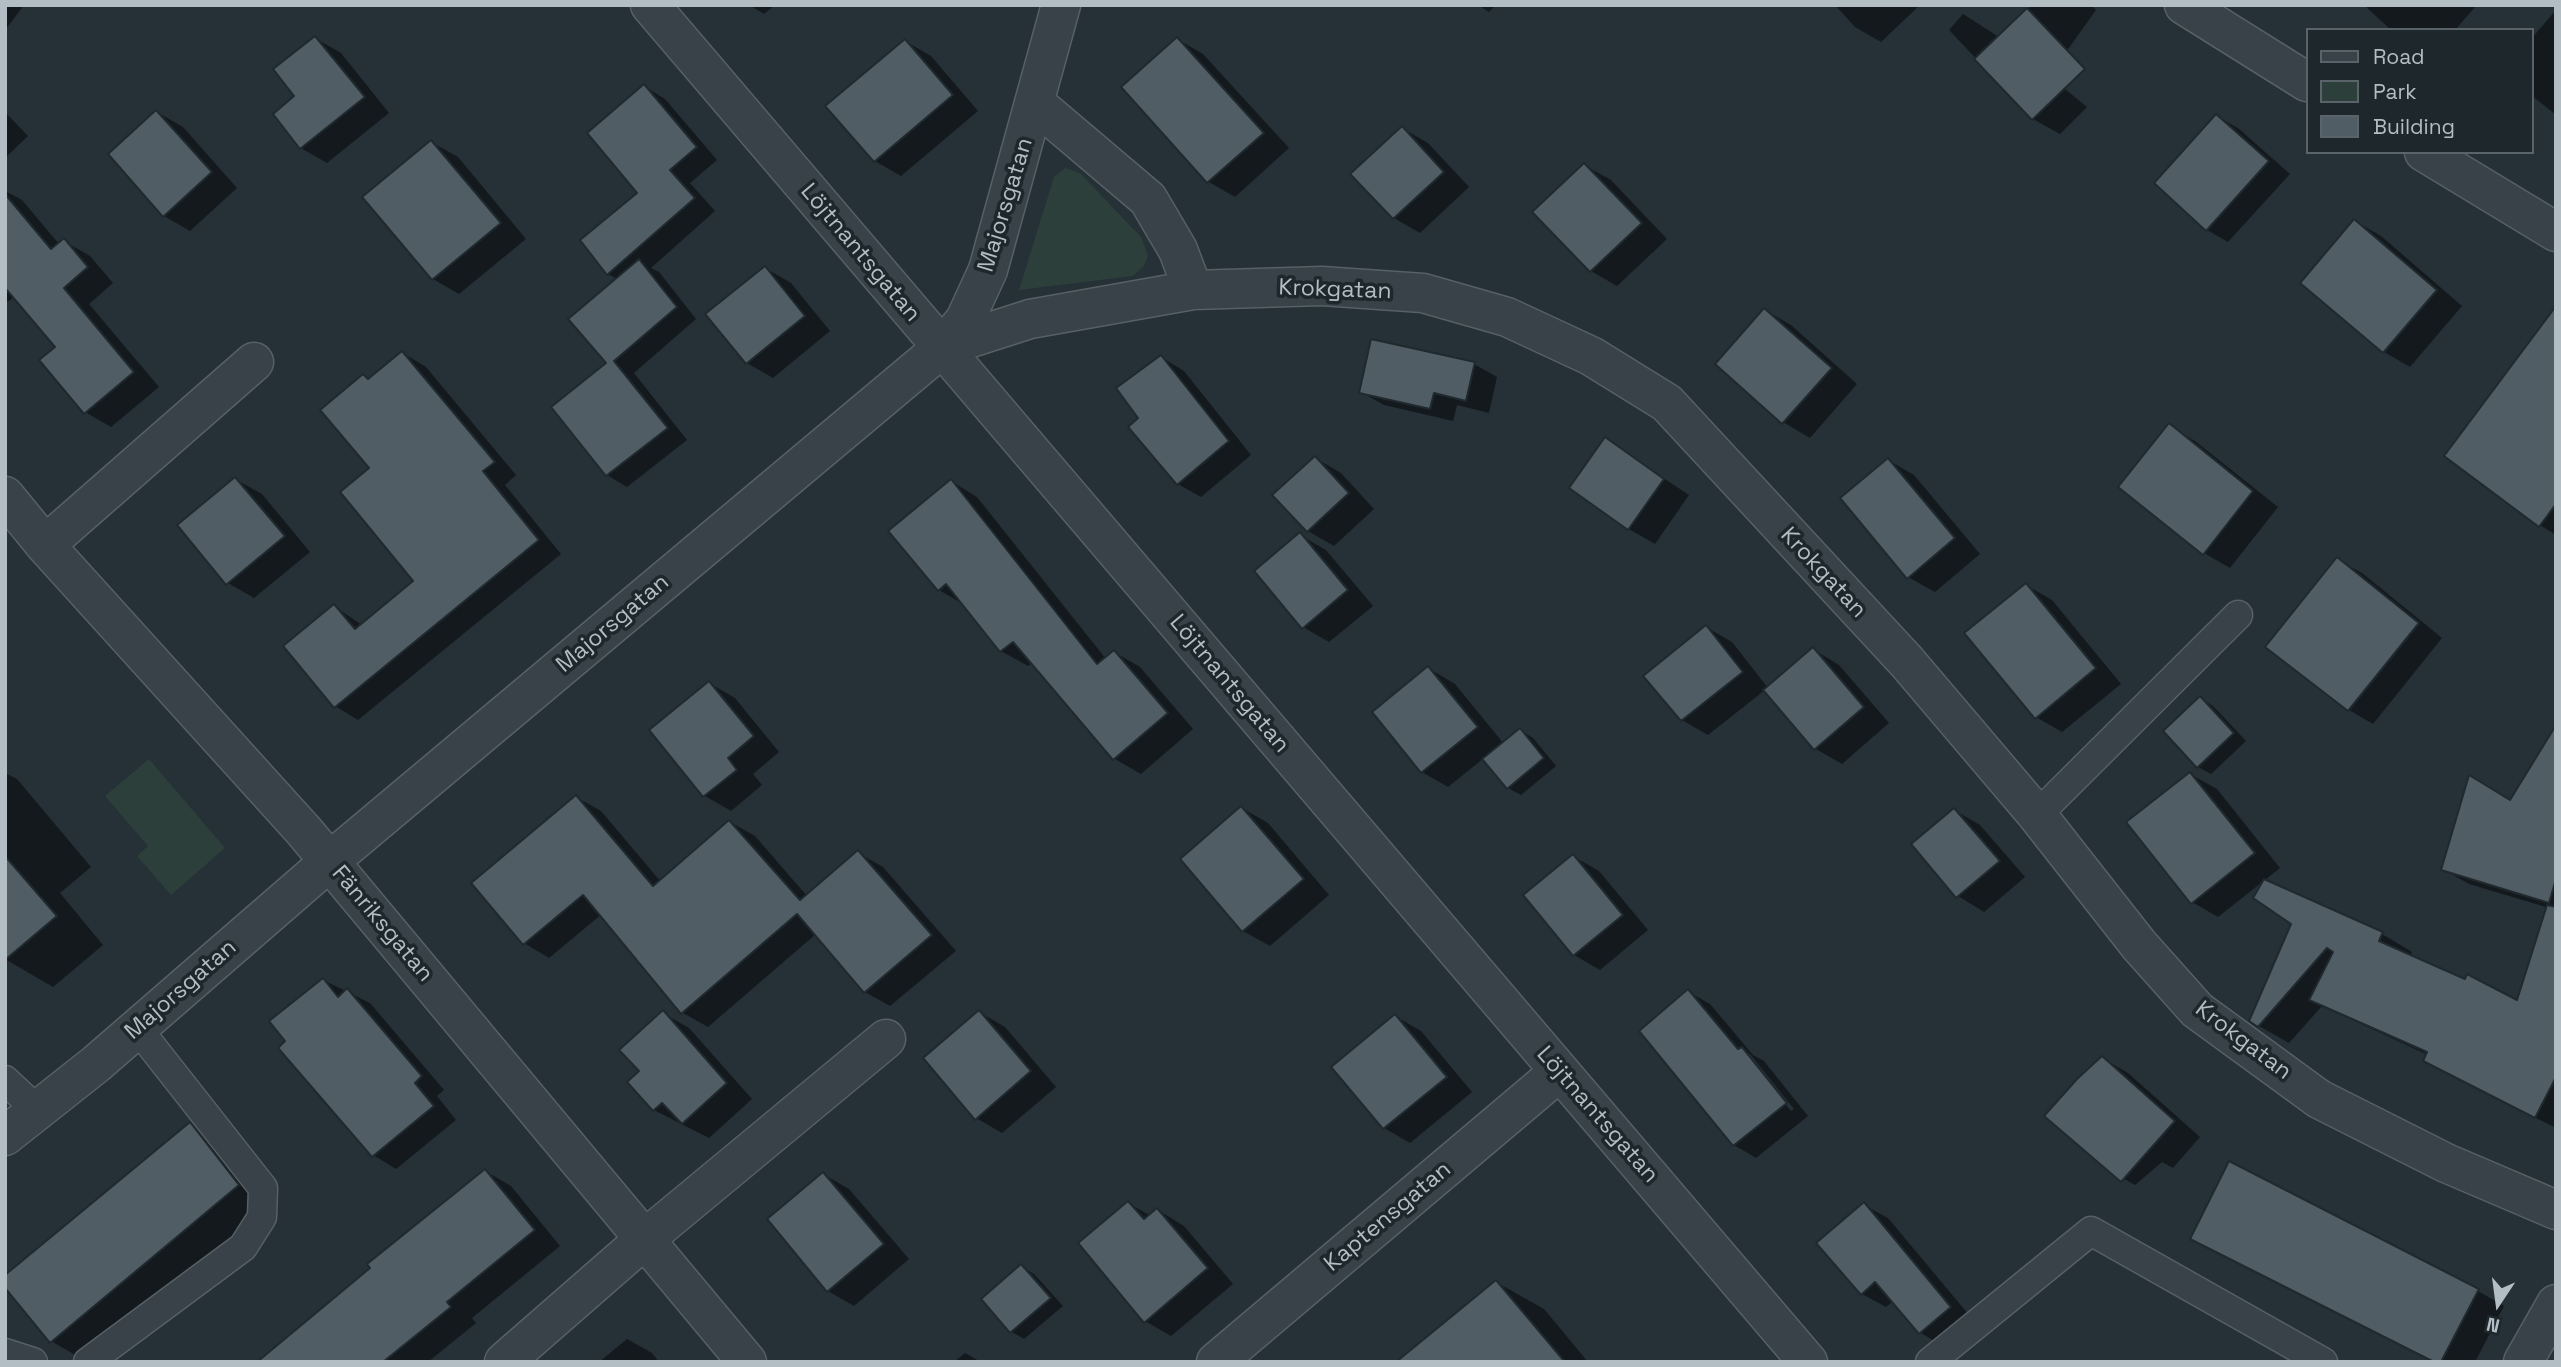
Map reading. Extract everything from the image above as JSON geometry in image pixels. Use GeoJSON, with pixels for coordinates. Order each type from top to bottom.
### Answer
{"type":"FeatureCollection","features":[{"type":"Feature","properties":{"kind":"street","name":"Löjtnantsgatan"},"geometry":{"type":"LineString","coordinates":[[650,5],[1808,1362]]}},
{"type":"Feature","properties":{"kind":"street","name":"Majorsgatan"},"geometry":{"type":"LineString","coordinates":[[5,1136],[138,1029],[330,861],[943,347],[965,320],[988,270],[1036,104],[1045,55],[1061,5]]}},
{"type":"Feature","properties":{"kind":"street"},"geometry":{"type":"LineString","coordinates":[[2200,10],[2306,81]]}},
{"type":"Feature","properties":{"kind":"street"},"geometry":{"type":"LineString","coordinates":[[1036,104],[1148,199],[1178,250],[1193,290]]}},
{"type":"Feature","properties":{"kind":"street"},"geometry":{"type":"LineString","coordinates":[[2427,154],[2556,232]]}},
{"type":"Feature","properties":{"kind":"street","name":"Krokgatan"},"geometry":{"type":"LineString","coordinates":[[943,347],[1030,319],[1193,290],[1322,286],[1423,293],[1507,317],[1591,356],[1667,403],[1907,662],[2037,816],[2139,945],[2197,1010],[2319,1099],[2446,1163],[2556,1210]]}},
{"type":"Feature","properties":{"kind":"street"},"geometry":{"type":"LineString","coordinates":[[44,545],[254,362]]}},
{"type":"Feature","properties":{"kind":"street","name":"Fänriksgatan"},"geometry":{"type":"LineString","coordinates":[[5,496],[44,545],[330,861],[747,1362]]}},
{"type":"Feature","properties":{"kind":"street"},"geometry":{"type":"LineString","coordinates":[[504,1362],[646,1238],[886,1039]]}},
{"type":"Feature","properties":{"kind":"street","name":"Kaptensgatan"},"geometry":{"type":"LineString","coordinates":[[1216,1362],[1559,1072]]}},
{"type":"Feature","properties":{"kind":"street"},"geometry":{"type":"LineString","coordinates":[[2523,1362],[2556,1304]]}},
{"type":"Feature","properties":{"kind":"lane"},"geometry":{"type":"LineString","coordinates":[[2037,816],[2238,615]]}},
{"type":"Feature","properties":{"kind":"lane"},"geometry":{"type":"LineString","coordinates":[[88,1362],[243,1247],[262,1217],[263,1188],[138,1029]]}},
{"type":"Feature","properties":{"kind":"lane"},"geometry":{"type":"LineString","coordinates":[[5,1080],[36,1109]]}},
{"type":"Feature","properties":{"kind":"lane"},"geometry":{"type":"LineString","coordinates":[[1930,1362],[2091,1231],[2323,1362]]}},
{"type":"Feature","properties":{"kind":"lane"},"geometry":{"type":"LineString","coordinates":[[5,1353],[33,1362]]}},
{"type":"Feature","properties":{"kind":"green space"},"geometry":{"type":"Polygon","coordinates":[[[1065,168],[1080,173],[1141,237],[1148,256],[1144,266],[1133,276],[1019,290],[1054,177],[1065,168]]]}},
{"type":"Feature","properties":{"kind":"green space"},"geometry":{"type":"Polygon","coordinates":[[[149,759],[225,848],[171,895],[137,856],[148,846],[105,796],[149,759]]]}},
{"type":"Feature","properties":{"kind":"building"},"geometry":{"type":"Polygon","coordinates":[[[2027,8],[2085,69],[2032,120],[1974,59],[2027,8]]]}},
{"type":"Feature","properties":{"kind":"building"},"geometry":{"type":"Polygon","coordinates":[[[315,36],[365,97],[300,149],[273,114],[294,96],[273,69],[315,36]]]}},
{"type":"Feature","properties":{"kind":"building"},"geometry":{"type":"Polygon","coordinates":[[[1177,37],[1264,133],[1207,183],[1121,87],[1177,37]]]}},
{"type":"Feature","properties":{"kind":"building"},"geometry":{"type":"Polygon","coordinates":[[[905,39],[953,95],[874,162],[825,106],[905,39]]]}},
{"type":"Feature","properties":{"kind":"building"},"geometry":{"type":"Polygon","coordinates":[[[644,84],[697,147],[670,170],[695,198],[607,275],[580,240],[637,193],[587,133],[644,84]]]}},
{"type":"Feature","properties":{"kind":"building"},"geometry":{"type":"Polygon","coordinates":[[[156,110],[212,172],[163,217],[108,154],[156,110]]]}},
{"type":"Feature","properties":{"kind":"building"},"geometry":{"type":"Polygon","coordinates":[[[2216,114],[2269,161],[2206,231],[2154,183],[2216,114]]]}},
{"type":"Feature","properties":{"kind":"building"},"geometry":{"type":"Polygon","coordinates":[[[1402,126],[1444,172],[1393,219],[1350,174],[1402,126]]]}},
{"type":"Feature","properties":{"kind":"building"},"geometry":{"type":"Polygon","coordinates":[[[431,140],[501,223],[432,280],[362,197],[431,140]]]}},
{"type":"Feature","properties":{"kind":"building"},"geometry":{"type":"Polygon","coordinates":[[[1584,163],[1642,223],[1590,272],[1532,212],[1584,163]]]}},
{"type":"Feature","properties":{"kind":"building"},"geometry":{"type":"Polygon","coordinates":[[[5,194],[51,249],[64,238],[88,267],[64,288],[134,372],[84,414],[39,360],[55,347],[5,288],[5,194]]]}},
{"type":"Feature","properties":{"kind":"building"},"geometry":{"type":"Polygon","coordinates":[[[2354,219],[2437,290],[2383,353],[2300,283],[2354,219]]]}},
{"type":"Feature","properties":{"kind":"building"},"geometry":{"type":"Polygon","coordinates":[[[639,259],[677,307],[614,361],[668,428],[606,476],[551,407],[606,363],[568,319],[639,259]]]}},
{"type":"Feature","properties":{"kind":"building"},"geometry":{"type":"Polygon","coordinates":[[[765,266],[805,316],[746,364],[705,314],[765,266]]]}},
{"type":"Feature","properties":{"kind":"building"},"geometry":{"type":"Polygon","coordinates":[[[2556,306],[2556,504],[2539,527],[2444,456],[2556,306]]]}},
{"type":"Feature","properties":{"kind":"building"},"geometry":{"type":"Polygon","coordinates":[[[1764,308],[1832,368],[1782,424],[1715,364],[1764,308]]]}},
{"type":"Feature","properties":{"kind":"building"},"geometry":{"type":"Polygon","coordinates":[[[1371,339],[1475,362],[1466,401],[1434,393],[1430,409],[1359,393],[1371,339]]]}},
{"type":"Feature","properties":{"kind":"building"},"geometry":{"type":"Polygon","coordinates":[[[402,351],[495,462],[483,471],[539,540],[334,708],[283,646],[334,604],[355,629],[413,581],[340,492],[369,468],[320,410],[363,374],[368,379],[402,351]]]}},
{"type":"Feature","properties":{"kind":"building"},"geometry":{"type":"Polygon","coordinates":[[[1161,355],[1229,441],[1177,485],[1128,427],[1138,418],[1116,388],[1161,355]]]}},
{"type":"Feature","properties":{"kind":"building"},"geometry":{"type":"Polygon","coordinates":[[[2169,423],[2253,491],[2203,555],[2118,487],[2169,423]]]}},
{"type":"Feature","properties":{"kind":"building"},"geometry":{"type":"Polygon","coordinates":[[[1605,437],[1664,479],[1628,530],[1569,488],[1605,437]]]}},
{"type":"Feature","properties":{"kind":"building"},"geometry":{"type":"Polygon","coordinates":[[[1315,456],[1349,493],[1307,532],[1272,495],[1315,456]]]}},
{"type":"Feature","properties":{"kind":"building"},"geometry":{"type":"Polygon","coordinates":[[[1888,458],[1955,538],[1907,579],[1840,498],[1888,458]]]}},
{"type":"Feature","properties":{"kind":"building"},"geometry":{"type":"Polygon","coordinates":[[[235,477],[285,536],[226,585],[177,525],[235,477]]]}},
{"type":"Feature","properties":{"kind":"building"},"geometry":{"type":"Polygon","coordinates":[[[951,479],[1097,664],[1114,650],[1168,713],[1113,760],[1013,642],[1000,652],[946,584],[938,591],[888,531],[951,479]]]}},
{"type":"Feature","properties":{"kind":"building"},"geometry":{"type":"Polygon","coordinates":[[[1300,532],[1348,590],[1302,629],[1254,571],[1300,532]]]}},
{"type":"Feature","properties":{"kind":"building"},"geometry":{"type":"Polygon","coordinates":[[[2337,557],[2419,623],[2348,711],[2265,647],[2337,557]]]}},
{"type":"Feature","properties":{"kind":"building"},"geometry":{"type":"Polygon","coordinates":[[[2026,583],[2096,668],[2035,719],[1964,633],[2026,583]]]}},
{"type":"Feature","properties":{"kind":"building"},"geometry":{"type":"Polygon","coordinates":[[[1706,625],[1743,672],[1681,721],[1643,676],[1706,625]]]}},
{"type":"Feature","properties":{"kind":"building"},"geometry":{"type":"Polygon","coordinates":[[[1813,647],[1864,707],[1814,750],[1763,690],[1813,647]]]}},
{"type":"Feature","properties":{"kind":"building"},"geometry":{"type":"Polygon","coordinates":[[[1428,666],[1478,727],[1421,773],[1372,712],[1428,666]]]}},
{"type":"Feature","properties":{"kind":"building"},"geometry":{"type":"Polygon","coordinates":[[[709,681],[754,736],[728,758],[737,770],[703,797],[649,730],[709,681]]]}},
{"type":"Feature","properties":{"kind":"building"},"geometry":{"type":"Polygon","coordinates":[[[2200,696],[2234,733],[2197,768],[2163,731],[2200,696]]]}},
{"type":"Feature","properties":{"kind":"building"},"geometry":{"type":"Polygon","coordinates":[[[2556,725],[2556,879],[2549,903],[2441,870],[2469,775],[2510,800],[2556,725]]]}},
{"type":"Feature","properties":{"kind":"building"},"geometry":{"type":"Polygon","coordinates":[[[1520,728],[1544,758],[1507,789],[1482,759],[1520,728]]]}},
{"type":"Feature","properties":{"kind":"building"},"geometry":{"type":"Polygon","coordinates":[[[2190,772],[2255,853],[2191,904],[2126,822],[2190,772]]]}},
{"type":"Feature","properties":{"kind":"building"},"geometry":{"type":"Polygon","coordinates":[[[576,795],[653,886],[729,820],[800,900],[858,850],[932,935],[864,993],[797,914],[681,1014],[583,895],[523,945],[471,883],[576,795]]]}},
{"type":"Feature","properties":{"kind":"building"},"geometry":{"type":"Polygon","coordinates":[[[1241,806],[1304,879],[1242,932],[1180,859],[1241,806]]]}},
{"type":"Feature","properties":{"kind":"building"},"geometry":{"type":"Polygon","coordinates":[[[1954,808],[2000,861],[1956,898],[1911,844],[1954,808]]]}},
{"type":"Feature","properties":{"kind":"building"},"geometry":{"type":"Polygon","coordinates":[[[1573,854],[1623,915],[1573,956],[1523,895],[1573,854]]]}},
{"type":"Feature","properties":{"kind":"building"},"geometry":{"type":"Polygon","coordinates":[[[5,856],[57,916],[5,960],[5,856]]]}},
{"type":"Feature","properties":{"kind":"building"},"geometry":{"type":"Polygon","coordinates":[[[2264,879],[2383,932],[2379,941],[2465,979],[2467,974],[2517,1000],[2547,905],[2556,907],[2556,1077],[2535,1118],[2423,1061],[2427,1052],[2309,1000],[2333,952],[2327,948],[2258,1027],[2249,1021],[2291,924],[2253,898],[2264,879]]]}},
{"type":"Feature","properties":{"kind":"building"},"geometry":{"type":"Polygon","coordinates":[[[323,978],[338,997],[347,988],[422,1076],[415,1083],[434,1106],[372,1157],[278,1048],[285,1041],[269,1021],[323,978]]]}},
{"type":"Feature","properties":{"kind":"building"},"geometry":{"type":"Polygon","coordinates":[[[1688,989],[1738,1049],[1742,1047],[1787,1103],[1733,1146],[1639,1031],[1688,989]]]}},
{"type":"Feature","properties":{"kind":"building"},"geometry":{"type":"Polygon","coordinates":[[[663,1010],[727,1083],[682,1124],[662,1103],[653,1111],[627,1082],[639,1071],[619,1050],[663,1010]]]}},
{"type":"Feature","properties":{"kind":"building"},"geometry":{"type":"Polygon","coordinates":[[[979,1010],[1031,1071],[975,1120],[923,1058],[979,1010]]]}},
{"type":"Feature","properties":{"kind":"building"},"geometry":{"type":"Polygon","coordinates":[[[1395,1014],[1447,1077],[1383,1129],[1331,1067],[1395,1014]]]}},
{"type":"Feature","properties":{"kind":"building"},"geometry":{"type":"Polygon","coordinates":[[[2102,1056],[2175,1121],[2121,1182],[2044,1116],[2102,1056]]]}},
{"type":"Feature","properties":{"kind":"building"},"geometry":{"type":"Polygon","coordinates":[[[190,1122],[239,1185],[50,1343],[5,1288],[5,1275],[190,1122]]]}},
{"type":"Feature","properties":{"kind":"building"},"geometry":{"type":"Polygon","coordinates":[[[2229,1161],[2479,1289],[2441,1362],[2434,1362],[2190,1239],[2229,1161]]]}},
{"type":"Feature","properties":{"kind":"building"},"geometry":{"type":"Polygon","coordinates":[[[485,1169],[535,1230],[447,1302],[451,1307],[383,1362],[257,1362],[370,1268],[367,1264],[485,1169]]]}},
{"type":"Feature","properties":{"kind":"building"},"geometry":{"type":"Polygon","coordinates":[[[823,1172],[884,1244],[827,1292],[767,1219],[823,1172]]]}},
{"type":"Feature","properties":{"kind":"building"},"geometry":{"type":"Polygon","coordinates":[[[1128,1201],[1144,1219],[1157,1208],[1208,1268],[1144,1323],[1078,1243],[1128,1201]]]}},
{"type":"Feature","properties":{"kind":"building"},"geometry":{"type":"Polygon","coordinates":[[[1864,1202],[1951,1307],[1919,1334],[1875,1282],[1861,1295],[1816,1243],[1864,1202]]]}},
{"type":"Feature","properties":{"kind":"building"},"geometry":{"type":"Polygon","coordinates":[[[1021,1264],[1051,1298],[1010,1333],[981,1299],[1021,1264]]]}},
{"type":"Feature","properties":{"kind":"building"},"geometry":{"type":"Polygon","coordinates":[[[1496,1280],[1565,1362],[1396,1362],[1496,1280]]]}}]}
